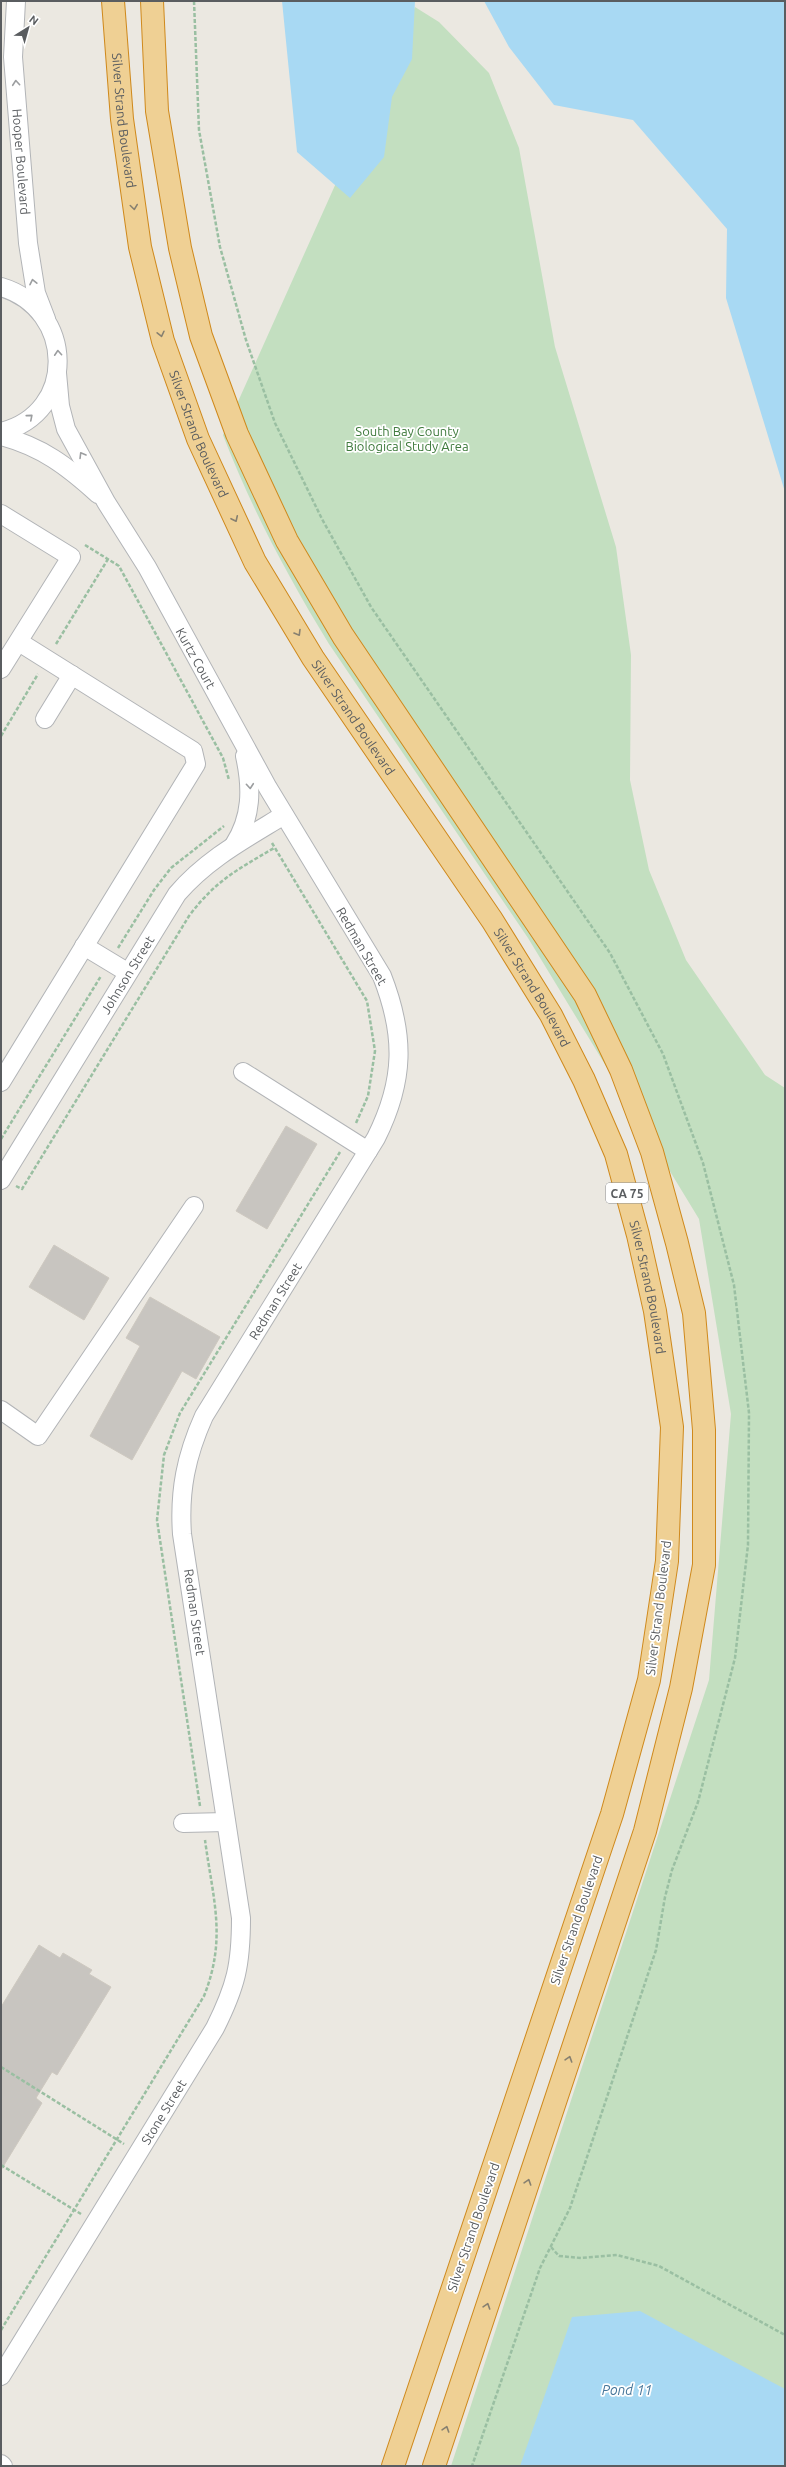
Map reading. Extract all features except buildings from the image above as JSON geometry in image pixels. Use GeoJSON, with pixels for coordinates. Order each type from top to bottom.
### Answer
{"type":"FeatureCollection","features":[{"type":"Feature","properties":{"kind":"highway","name":"Silver Strand Boulevard"},"geometry":{"type":"LineString","coordinates":[[113,1],[122,120],[140,247],[163,341],[198,439],[255,562],[313,658],[492,920],[551,1015],[584,1080],[616,1154],[638,1235],[655,1311],[672,1427],[667,1561],[647,1688],[612,1814],[392,2466]]}},
{"type":"Feature","properties":{"kind":"highway","name":"CA 75"},"geometry":{"type":"LineString","coordinates":[[152,1],[157,112],[180,248],[201,336],[237,434],[287,541],[343,636],[584,995],[621,1070],[652,1152],[678,1243],[694,1313],[704,1430],[704,1565],[680,1688],[645,1831],[434,2466]]}},
{"type":"Feature","properties":{"kind":"street","name":"Hooper Boulevard"},"geometry":{"type":"LineString","coordinates":[[11,10],[13,57],[31,271],[36,293],[46,319]]}},
{"type":"Feature","properties":{"kind":"street"},"geometry":{"type":"LineString","coordinates":[[1,287],[14,290],[32,302],[46,319],[57,345],[57,373],[51,391],[41,407],[27,420],[1,432]]}},
{"type":"Feature","properties":{"kind":"street","name":"Kurtz Court"},"geometry":{"type":"LineString","coordinates":[[57,373],[60,406],[66,429],[106,502],[147,568],[284,815]]}},
{"type":"Feature","properties":{"kind":"street","name":"Kurtz Court"},"geometry":{"type":"LineString","coordinates":[[1,436],[32,445],[46,453],[106,502]]}},
{"type":"Feature","properties":{"kind":"street"},"geometry":{"type":"LineString","coordinates":[[1,514],[71,557],[1,669]]}},
{"type":"Feature","properties":{"kind":"street"},"geometry":{"type":"LineString","coordinates":[[1,1082],[196,764],[193,751],[19,642]]}},
{"type":"Feature","properties":{"kind":"street"},"geometry":{"type":"LineString","coordinates":[[45,719],[72,675]]}},
{"type":"Feature","properties":{"kind":"street"},"geometry":{"type":"LineString","coordinates":[[225,710],[246,757],[250,786],[249,813],[241,834],[233,845]]}},
{"type":"Feature","properties":{"kind":"street","name":"Johnson Street"},"geometry":{"type":"LineString","coordinates":[[3,1176],[127,972],[177,894],[194,873],[233,845],[284,815]]}},
{"type":"Feature","properties":{"kind":"street","name":"Redman Street"},"geometry":{"type":"LineString","coordinates":[[226,1822],[182,1534],[180,1507],[186,1464],[204,1416],[368,1151],[388,1111],[398,1071],[398,1025],[392,1002],[382,976],[284,815]]}},
{"type":"Feature","properties":{"kind":"street"},"geometry":{"type":"LineString","coordinates":[[84,946],[127,972]]}},
{"type":"Feature","properties":{"kind":"street"},"geometry":{"type":"LineString","coordinates":[[243,1072],[368,1151]]}},
{"type":"Feature","properties":{"kind":"street"},"geometry":{"type":"LineString","coordinates":[[1,1410],[38,1436],[194,1206]]}},
{"type":"Feature","properties":{"kind":"street"},"geometry":{"type":"LineString","coordinates":[[183,1823],[226,1822]]}},
{"type":"Feature","properties":{"kind":"street","name":"Stone Street"},"geometry":{"type":"LineString","coordinates":[[1,2376],[215,2028],[230,1998],[237,1976],[241,1948],[241,1918],[226,1822]]}},
{"type":"Feature","properties":{"kind":"path"},"geometry":{"type":"LineString","coordinates":[[194,1],[199,130],[220,247],[246,340],[274,423],[322,520],[371,607],[610,953],[663,1054],[703,1163],[734,1285],[749,1413],[748,1545],[735,1658],[698,1802],[666,1891],[656,1950],[570,2208],[528,2300],[472,2466]]}},
{"type":"Feature","properties":{"kind":"path"},"geometry":{"type":"LineString","coordinates":[[81,543],[119,566],[223,758],[230,785]]}},
{"type":"Feature","properties":{"kind":"path"},"geometry":{"type":"LineString","coordinates":[[3,1176],[22,1189],[189,916],[205,896],[224,878],[274,848]]}},
{"type":"Feature","properties":{"kind":"path"},"geometry":{"type":"LineString","coordinates":[[1,2330],[199,2008],[213,1974],[218,1944],[206,1848]]}},
{"type":"Feature","properties":{"kind":"path"},"geometry":{"type":"LineString","coordinates":[[1,2067],[138,2152]]}},
{"type":"Feature","properties":{"kind":"path"},"geometry":{"type":"LineString","coordinates":[[1,2165],[95,2223]]}},
{"type":"Feature","properties":{"kind":"path"},"geometry":{"type":"LineString","coordinates":[[551,2247],[559,2256],[581,2258],[617,2255],[658,2266],[785,2335]]}},
{"type":"Feature","properties":{"kind":"green space","name":"South Bay County Biological Study Area"},"geometry":{"type":"Polygon","coordinates":[[[415,7],[439,22],[489,73],[519,148],[555,347],[616,547],[631,655],[630,780],[649,870],[686,960],[765,1075],[785,1088],[785,2466],[451,2466],[709,1680],[731,1414],[699,1219],[528,938],[329,644],[271,542],[258,516],[223,435],[415,7]]]}},
{"type":"Feature","properties":{"kind":"water"},"geometry":{"type":"Polygon","coordinates":[[[282,1],[415,1],[412,59],[392,97],[384,157],[350,198],[297,152],[282,1]]]}},
{"type":"Feature","properties":{"kind":"water"},"geometry":{"type":"Polygon","coordinates":[[[484,1],[785,1],[785,492],[726,298],[727,229],[633,120],[554,105],[509,47],[484,1]]]}},
{"type":"Feature","properties":{"kind":"water","name":"Pond 11"},"geometry":{"type":"Polygon","coordinates":[[[640,2311],[785,2389],[785,2466],[520,2466],[572,2317],[640,2311]]]}}]}
